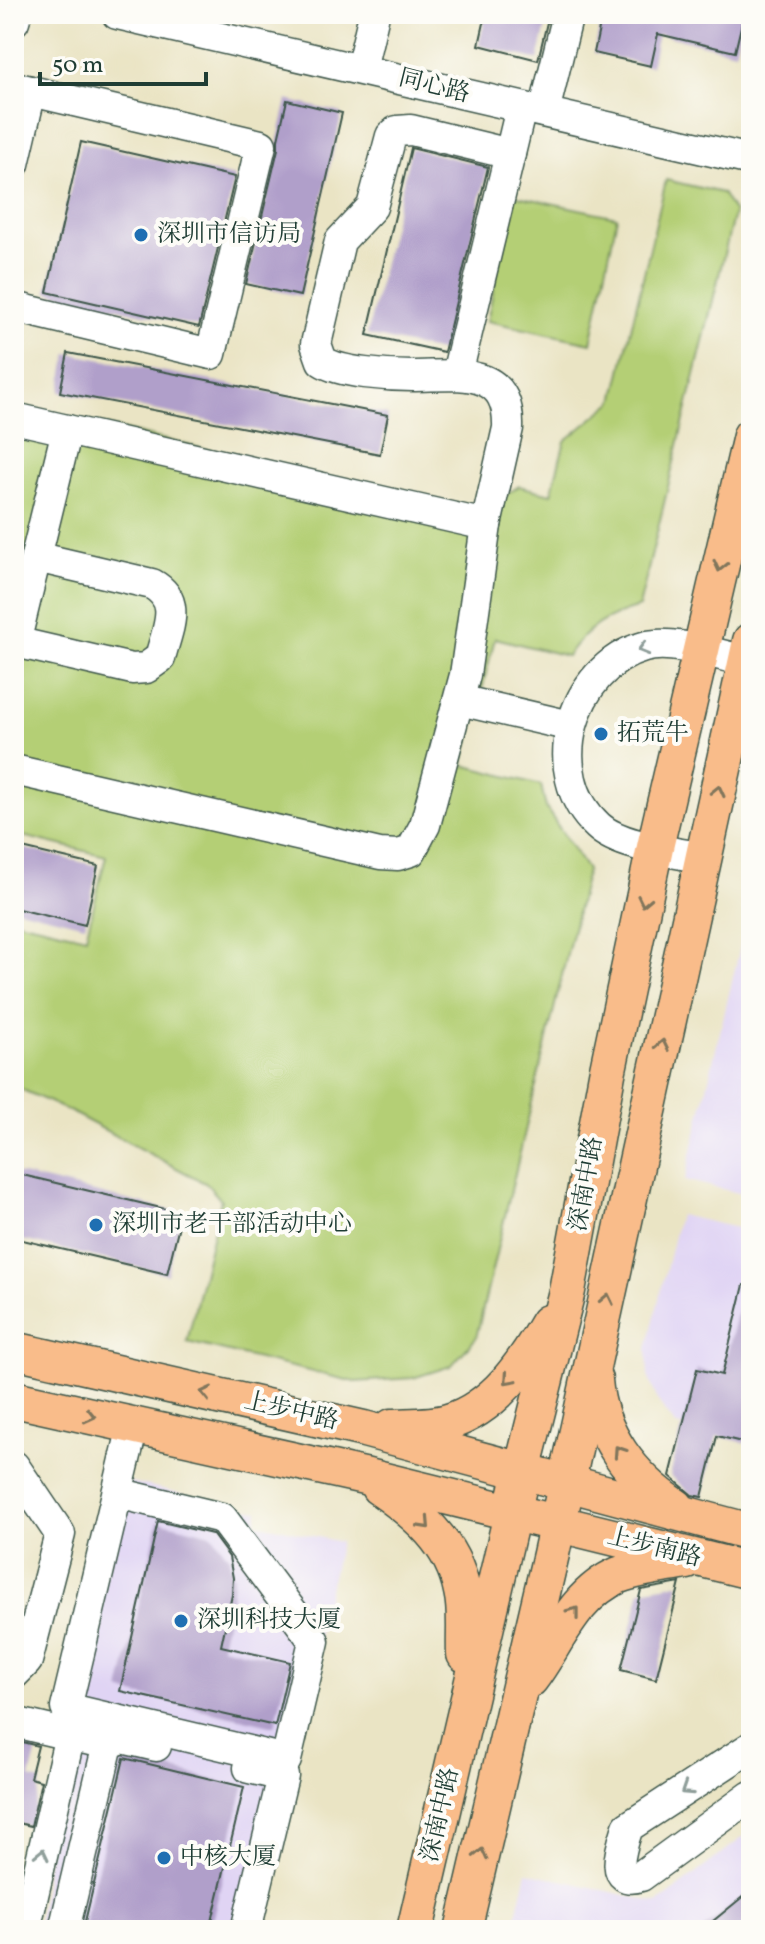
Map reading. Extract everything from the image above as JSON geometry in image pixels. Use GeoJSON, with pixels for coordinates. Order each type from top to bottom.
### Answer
{"type":"FeatureCollection","features":[{"type":"Feature","properties":{"kind":"main road","name":"深南中路"},"geometry":{"type":"LineString","coordinates":[[415,1930],[465,1708],[567,1291],[607,1074],[655,847],[751,436]]}},
{"type":"Feature","properties":{"kind":"main road","name":"深南中路"},"geometry":{"type":"LineString","coordinates":[[463,1930],[566,1484],[749,651]]}},
{"type":"Feature","properties":{"kind":"main road"},"geometry":{"type":"LineString","coordinates":[[364,1429],[448,1422],[474,1410],[494,1396],[531,1353],[567,1291]]}},
{"type":"Feature","properties":{"kind":"main road"},"geometry":{"type":"LineString","coordinates":[[596,1348],[595,1393],[611,1439],[646,1485],[699,1519]]}},
{"type":"Feature","properties":{"kind":"main road","name":"上步中路"},"geometry":{"type":"LineString","coordinates":[[14,1350],[364,1429],[566,1484]]}},
{"type":"Feature","properties":{"kind":"main road","name":"上步中路"},"geometry":{"type":"LineString","coordinates":[[14,1399],[364,1476],[557,1524]]}},
{"type":"Feature","properties":{"kind":"main road"},"geometry":{"type":"LineString","coordinates":[[364,1476],[417,1515],[444,1547],[455,1566],[463,1592],[465,1617],[465,1708]]}},
{"type":"Feature","properties":{"kind":"main road","name":"上步南路"},"geometry":{"type":"LineString","coordinates":[[566,1484],[751,1532]]}},
{"type":"Feature","properties":{"kind":"main road","name":"上步南路"},"geometry":{"type":"LineString","coordinates":[[557,1524],[751,1571]]}},
{"type":"Feature","properties":{"kind":"main road"},"geometry":{"type":"LineString","coordinates":[[515,1700],[570,1616],[597,1588],[618,1576],[700,1559]]}},
{"type":"Feature","properties":{"kind":"street"},"geometry":{"type":"LineString","coordinates":[[14,21],[16,14]]}},
{"type":"Feature","properties":{"kind":"street","name":"同心路"},"geometry":{"type":"LineString","coordinates":[[117,14],[751,160]]}},
{"type":"Feature","properties":{"kind":"street"},"geometry":{"type":"LineString","coordinates":[[361,69],[374,14]]}},
{"type":"Feature","properties":{"kind":"street"},"geometry":{"type":"LineString","coordinates":[[457,374],[510,154],[533,110],[568,14]]}},
{"type":"Feature","properties":{"kind":"street"},"geometry":{"type":"LineString","coordinates":[[14,164],[23,89],[261,145],[211,354],[14,307]]}},
{"type":"Feature","properties":{"kind":"street"},"geometry":{"type":"LineString","coordinates":[[14,770],[380,854],[398,855],[411,851],[425,825],[465,675],[486,525],[508,415],[496,389],[473,376],[398,375],[328,365],[317,353],[340,241],[372,207],[391,136],[403,129],[411,130],[510,154]]}},
{"type":"Feature","properties":{"kind":"street"},"geometry":{"type":"LineString","coordinates":[[14,418],[486,525]]}},
{"type":"Feature","properties":{"kind":"street"},"geometry":{"type":"LineString","coordinates":[[36,557],[152,584],[165,591],[172,606],[160,658],[146,668],[132,669],[15,645],[36,557],[67,430]]}},
{"type":"Feature","properties":{"kind":"street"},"geometry":{"type":"LineString","coordinates":[[703,858],[608,833],[598,826],[577,796],[571,776],[568,744],[571,726],[584,694],[594,680],[626,654],[644,646],[658,645],[701,652],[749,651]]}},
{"type":"Feature","properties":{"kind":"street"},"geometry":{"type":"LineString","coordinates":[[459,700],[571,726]]}},
{"type":"Feature","properties":{"kind":"street"},"geometry":{"type":"LineString","coordinates":[[117,1493],[222,1518],[314,1641],[286,1760],[66,1708],[117,1493],[133,1426]]}},
{"type":"Feature","properties":{"kind":"street"},"geometry":{"type":"LineString","coordinates":[[14,1466],[60,1534],[27,1661],[14,1674]]}},
{"type":"Feature","properties":{"kind":"street"},"geometry":{"type":"LineString","coordinates":[[14,1722],[108,1744],[125,1753],[166,1762]]}},
{"type":"Feature","properties":{"kind":"street"},"geometry":{"type":"LineString","coordinates":[[25,1930],[70,1735]]}},
{"type":"Feature","properties":{"kind":"street"},"geometry":{"type":"LineString","coordinates":[[108,1744],[122,1738],[283,1776],[246,1930]]}},
{"type":"Feature","properties":{"kind":"street"},"geometry":{"type":"LineString","coordinates":[[64,1930],[108,1744]]}},
{"type":"Feature","properties":{"kind":"street"},"geometry":{"type":"LineString","coordinates":[[751,1747],[628,1827],[620,1857],[622,1873],[632,1878],[641,1876],[751,1796]]}},
{"type":"Feature","properties":{"kind":"shaded area"},"geometry":{"type":"Polygon","coordinates":[[[751,901],[751,1196],[685,1180],[751,901]]]}},
{"type":"Feature","properties":{"kind":"shaded area"},"geometry":{"type":"Polygon","coordinates":[[[679,1215],[751,1231],[751,1444],[676,1426],[658,1401],[648,1376],[647,1349],[679,1215]]]}},
{"type":"Feature","properties":{"kind":"shaded area"},"geometry":{"type":"Polygon","coordinates":[[[127,1481],[258,1511],[256,1523],[340,1542],[249,1930],[37,1930],[66,1738],[127,1481]]]}},
{"type":"Feature","properties":{"kind":"shaded area"},"geometry":{"type":"Polygon","coordinates":[[[751,1831],[751,1930],[513,1930],[527,1872],[658,1903],[751,1831]]]}},
{"type":"Feature","properties":{"kind":"green space"},"geometry":{"type":"Polygon","coordinates":[[[666,180],[722,193],[734,213],[639,607],[598,624],[567,656],[495,638],[463,765],[541,785],[546,808],[587,870],[476,1338],[451,1366],[413,1378],[355,1382],[187,1342],[221,1200],[207,1184],[67,1110],[14,1086],[14,920],[86,937],[106,856],[14,834],[14,404],[478,514],[519,486],[551,494],[565,441],[614,401],[666,180]]]}},
{"type":"Feature","properties":{"kind":"green space"},"geometry":{"type":"Polygon","coordinates":[[[513,195],[617,217],[591,343],[487,321],[513,195]]]}},
{"type":"Feature","properties":{"kind":"building"},"geometry":{"type":"Polygon","coordinates":[[[486,14],[549,14],[538,60],[479,45],[486,14]]]}},
{"type":"Feature","properties":{"kind":"building"},"geometry":{"type":"Polygon","coordinates":[[[602,14],[744,14],[735,52],[658,34],[651,66],[594,53],[602,14]]]}},
{"type":"Feature","properties":{"kind":"building"},"geometry":{"type":"Polygon","coordinates":[[[287,100],[342,113],[300,296],[246,284],[287,100]]]}},
{"type":"Feature","properties":{"kind":"building","name":"深圳市信访局"},"geometry":{"type":"Polygon","coordinates":[[[81,142],[235,177],[199,327],[47,292],[81,142]]]}},
{"type":"Feature","properties":{"kind":"building"},"geometry":{"type":"Polygon","coordinates":[[[411,148],[488,167],[444,352],[367,335],[411,148]]]}},
{"type":"Feature","properties":{"kind":"building"},"geometry":{"type":"Polygon","coordinates":[[[68,353],[388,415],[380,454],[60,392],[68,353]]]}},
{"type":"Feature","properties":{"kind":"building"},"geometry":{"type":"Polygon","coordinates":[[[14,846],[98,866],[85,925],[14,908],[14,846]]]}},
{"type":"Feature","properties":{"kind":"building","name":"深圳市老干部活动中心"},"geometry":{"type":"Polygon","coordinates":[[[14,1173],[182,1213],[167,1274],[14,1238],[14,1173]]]}},
{"type":"Feature","properties":{"kind":"building"},"geometry":{"type":"Polygon","coordinates":[[[744,1285],[751,1285],[751,1423],[746,1443],[717,1436],[702,1497],[692,1495],[670,1476],[697,1369],[722,1375],[744,1285]]]}},
{"type":"Feature","properties":{"kind":"building","name":"深圳科技大厦"},"geometry":{"type":"Polygon","coordinates":[[[158,1521],[212,1534],[229,1557],[232,1595],[221,1646],[290,1662],[275,1726],[120,1691],[158,1521]]]}},
{"type":"Feature","properties":{"kind":"building"},"geometry":{"type":"Polygon","coordinates":[[[680,1583],[656,1679],[621,1670],[641,1590],[680,1583]]]}},
{"type":"Feature","properties":{"kind":"building"},"geometry":{"type":"Polygon","coordinates":[[[14,1740],[38,1746],[30,1778],[41,1781],[31,1826],[14,1822],[14,1740]]]}},
{"type":"Feature","properties":{"kind":"building","name":"中核大厦"},"geometry":{"type":"Polygon","coordinates":[[[124,1758],[244,1787],[210,1930],[83,1930],[124,1758]]]}},
{"type":"Feature","properties":{"kind":"building"},"geometry":{"type":"Polygon","coordinates":[[[751,1890],[751,1930],[702,1930],[751,1890]]]}},
{"type":"Feature","properties":{"kind":"place","name":"深圳市信访局"},"geometry":{"type":"Point","coordinates":[141,235]}},
{"type":"Feature","properties":{"kind":"place","name":"拓荒牛"},"geometry":{"type":"Point","coordinates":[601,734]}},
{"type":"Feature","properties":{"kind":"place","name":"深圳市老干部活动中心"},"geometry":{"type":"Point","coordinates":[96,1225]}},
{"type":"Feature","properties":{"kind":"place","name":"深圳科技大厦"},"geometry":{"type":"Point","coordinates":[181,1621]}},
{"type":"Feature","properties":{"kind":"place","name":"中核大厦"},"geometry":{"type":"Point","coordinates":[164,1858]}}]}
